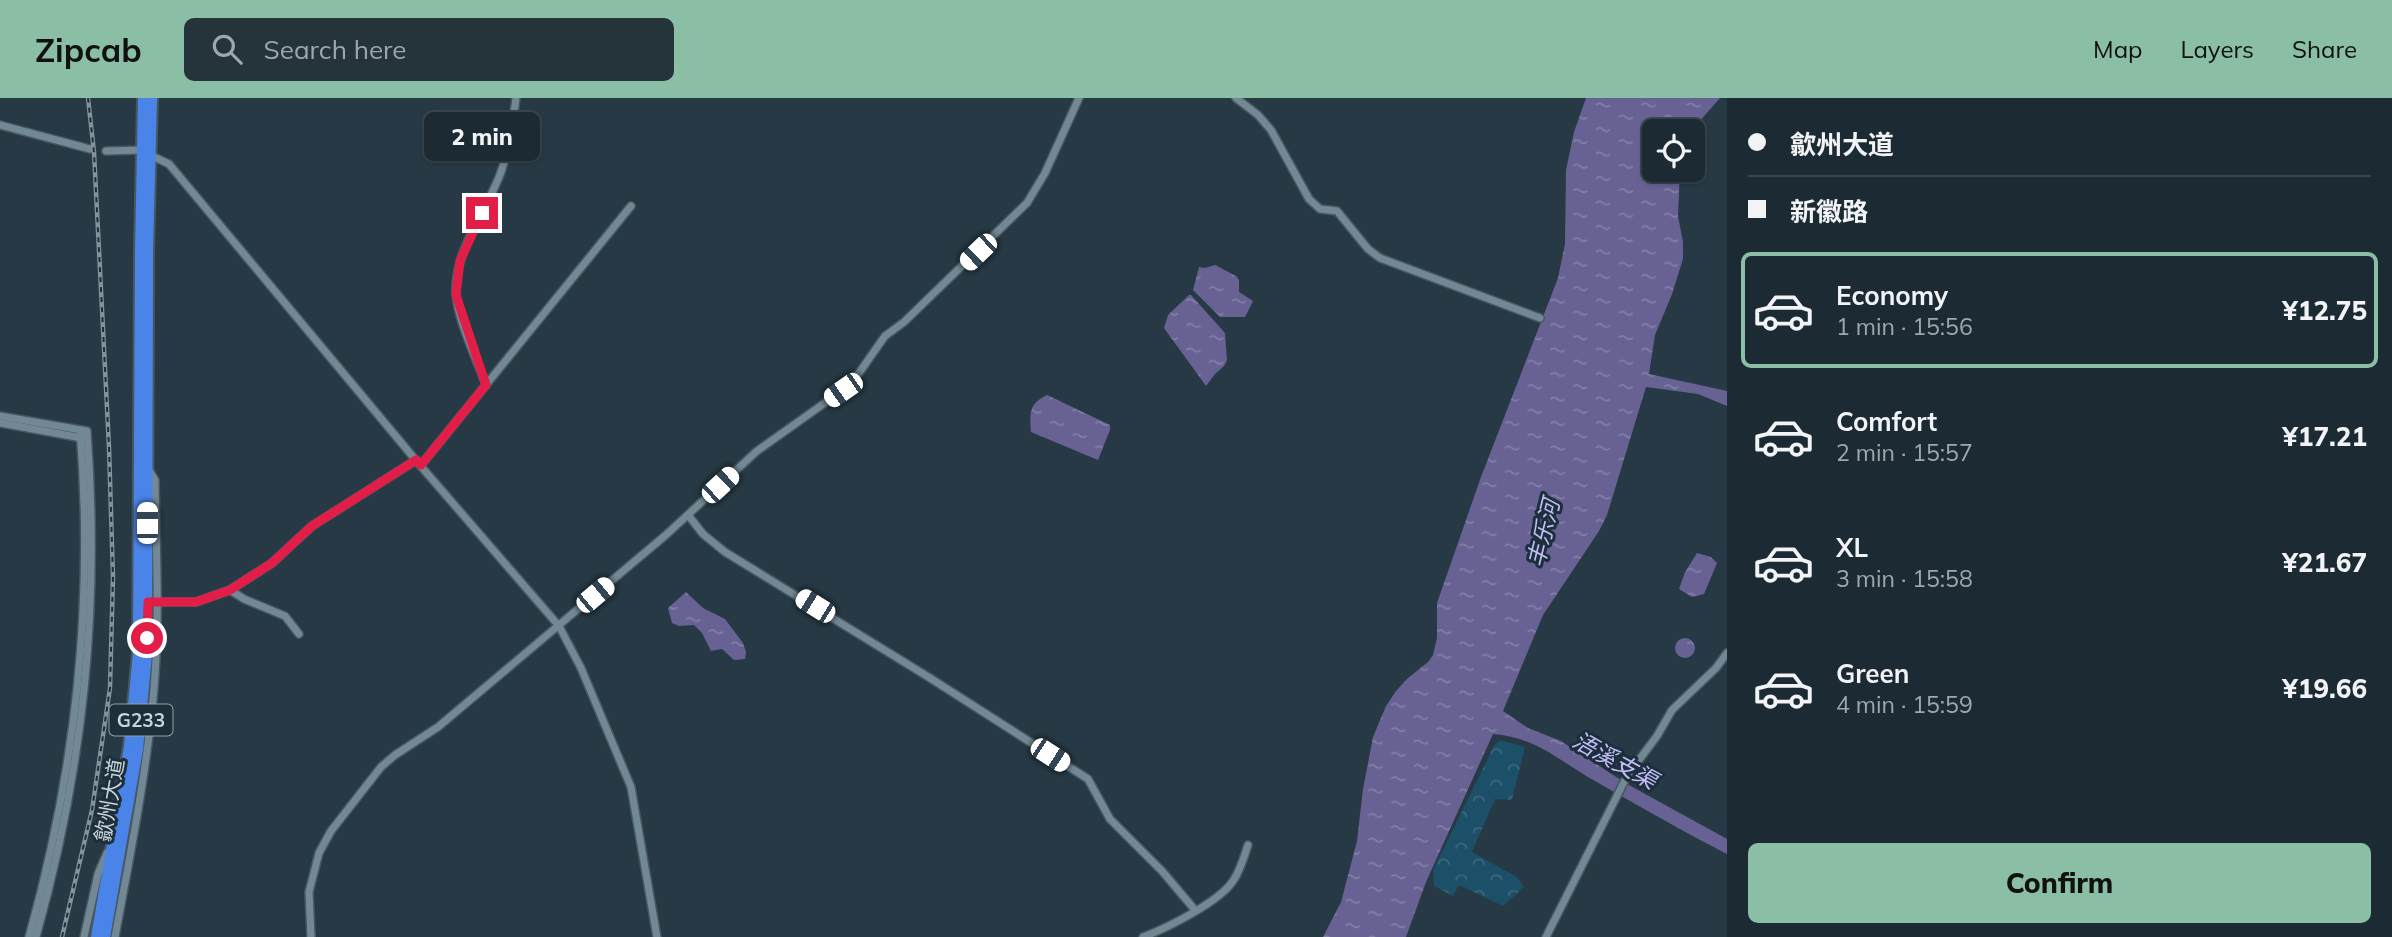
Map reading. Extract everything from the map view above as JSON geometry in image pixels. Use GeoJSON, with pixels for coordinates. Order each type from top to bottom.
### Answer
{"type":"FeatureCollection","features":[{"type":"Feature","properties":{"kind":"highway","name":"G233"},"geometry":{"type":"LineString","coordinates":[[143,98],[146,153],[147,466],[143,500]]}},
{"type":"Feature","properties":{"kind":"highway","name":"G233"},"geometry":{"type":"LineString","coordinates":[[143,500],[146,153],[152,98]]}},
{"type":"Feature","properties":{"kind":"highway","name":"歙州大道"},"geometry":{"type":"LineString","coordinates":[[105,937],[142,716],[152,602],[143,500]]}},
{"type":"Feature","properties":{"kind":"highway","name":"歙州大道"},"geometry":{"type":"LineString","coordinates":[[96,937],[129,747],[136,683],[143,500]]}},
{"type":"Feature","properties":{"kind":"street"},"geometry":{"type":"LineString","coordinates":[[486,385],[457,303],[456,279],[460,261],[500,174],[509,142],[516,98]]}},
{"type":"Feature","properties":{"kind":"street"},"geometry":{"type":"LineString","coordinates":[[311,937],[309,892],[319,853],[331,831],[375,773],[395,755],[438,727],[559,626],[757,452],[843,390],[859,373],[885,336],[904,322],[1015,217],[1041,181],[1079,98]]}},
{"type":"Feature","properties":{"kind":"street"},"geometry":{"type":"LineString","coordinates":[[1236,98],[1258,115],[1271,130],[1309,199],[1320,209],[1338,211],[1378,257],[1540,318]]}},
{"type":"Feature","properties":{"kind":"street"},"geometry":{"type":"LineString","coordinates":[[0,125],[90,149]]}},
{"type":"Feature","properties":{"kind":"street"},"geometry":{"type":"LineString","coordinates":[[106,151],[146,153],[169,164],[418,463],[559,626],[631,787],[657,937]]}},
{"type":"Feature","properties":{"kind":"street"},"geometry":{"type":"LineString","coordinates":[[152,602],[196,602],[230,590],[272,563],[312,526],[418,463],[486,385],[631,206]]}},
{"type":"Feature","properties":{"kind":"street"},"geometry":{"type":"LineString","coordinates":[[0,416],[83,435]]}},
{"type":"Feature","properties":{"kind":"street"},"geometry":{"type":"LineString","coordinates":[[0,423],[83,435]]}},
{"type":"Feature","properties":{"kind":"street"},"geometry":{"type":"LineString","coordinates":[[29,937],[58,820],[78,687],[85,568],[83,435]]}},
{"type":"Feature","properties":{"kind":"street"},"geometry":{"type":"LineString","coordinates":[[36,937],[65,821],[86,688],[93,568],[83,435]]}},
{"type":"Feature","properties":{"kind":"street"},"geometry":{"type":"LineString","coordinates":[[115,937],[150,732],[156,662],[152,602],[155,480],[147,466]]}},
{"type":"Feature","properties":{"kind":"street"},"geometry":{"type":"LineString","coordinates":[[688,515],[704,534],[726,552],[1088,779],[1110,819],[1162,871],[1195,910]]}},
{"type":"Feature","properties":{"kind":"street"},"geometry":{"type":"LineString","coordinates":[[230,590],[244,599],[285,615],[299,634]]}},
{"type":"Feature","properties":{"kind":"street"},"geometry":{"type":"LineString","coordinates":[[1546,937],[1626,780],[1672,710],[1716,668],[1727,653]]}},
{"type":"Feature","properties":{"kind":"street"},"geometry":{"type":"LineString","coordinates":[[84,937],[98,874],[113,839]]}},
{"type":"Feature","properties":{"kind":"street"},"geometry":{"type":"LineString","coordinates":[[1143,937],[1165,929],[1223,892],[1231,884],[1248,845]]}},
{"type":"Feature","properties":{"kind":"green space"},"geometry":{"type":"Polygon","coordinates":[[[1500,740],[1525,747],[1512,800],[1495,799],[1472,852],[1517,877],[1524,887],[1503,906],[1459,885],[1453,896],[1434,886],[1433,870],[1495,744],[1500,740]]]}},
{"type":"Feature","properties":{"kind":"water","name":"丰乐河"},"geometry":{"type":"Polygon","coordinates":[[[1586,98],[1720,98],[1702,119],[1642,119],[1642,182],[1679,182],[1678,216],[1683,242],[1683,259],[1655,335],[1649,374],[1727,391],[1727,406],[1698,394],[1646,387],[1607,515],[1543,615],[1503,711],[1528,728],[1561,741],[1627,784],[1727,839],[1727,854],[1628,800],[1547,751],[1523,740],[1493,734],[1426,882],[1406,937],[1323,937],[1341,902],[1357,841],[1373,737],[1386,706],[1396,691],[1433,655],[1437,638],[1437,603],[1481,477],[1558,278],[1565,244],[1566,170],[1574,132],[1586,98]]]}},
{"type":"Feature","properties":{"kind":"water"},"geometry":{"type":"Polygon","coordinates":[[[1215,265],[1236,276],[1239,280],[1239,292],[1253,301],[1245,317],[1220,317],[1193,290],[1199,267],[1215,265]]]}},
{"type":"Feature","properties":{"kind":"water"},"geometry":{"type":"Polygon","coordinates":[[[1189,295],[1225,333],[1227,360],[1206,386],[1164,328],[1168,315],[1189,295]]]}},
{"type":"Feature","properties":{"kind":"water"},"geometry":{"type":"Polygon","coordinates":[[[1047,395],[1110,425],[1098,460],[1031,432],[1033,406],[1047,395]]]}},
{"type":"Feature","properties":{"kind":"water"},"geometry":{"type":"Polygon","coordinates":[[[1697,553],[1711,557],[1717,563],[1704,594],[1692,597],[1679,589],[1685,572],[1697,553]]]}},
{"type":"Feature","properties":{"kind":"water"},"geometry":{"type":"Polygon","coordinates":[[[686,592],[703,608],[725,619],[743,643],[745,659],[734,660],[722,649],[711,651],[702,633],[694,625],[679,626],[672,623],[668,608],[686,592]]]}},
{"type":"Feature","properties":{"kind":"water"},"geometry":{"type":"Polygon","coordinates":[[[1685,638],[1692,641],[1695,648],[1692,655],[1685,658],[1678,655],[1675,648],[1678,641],[1685,638]]]}},
{"type":"Feature","properties":{"kind":"railway"},"geometry":{"type":"LineString","coordinates":[[62,937],[92,810],[110,688],[113,577],[109,447],[94,152],[88,98]]}},
{"type":"Feature","properties":{"kind":"route"},"geometry":{"type":"LineString","coordinates":[[147,638],[148,602],[196,602],[239,585],[272,563],[312,526],[416,460],[421,465],[486,385],[456,295],[460,261],[482,213]]}},
{"type":"Feature","properties":{"kind":"water label","name":"浯溪支渠"},"geometry":{"type":"Point","coordinates":[1615,760]}}]}
